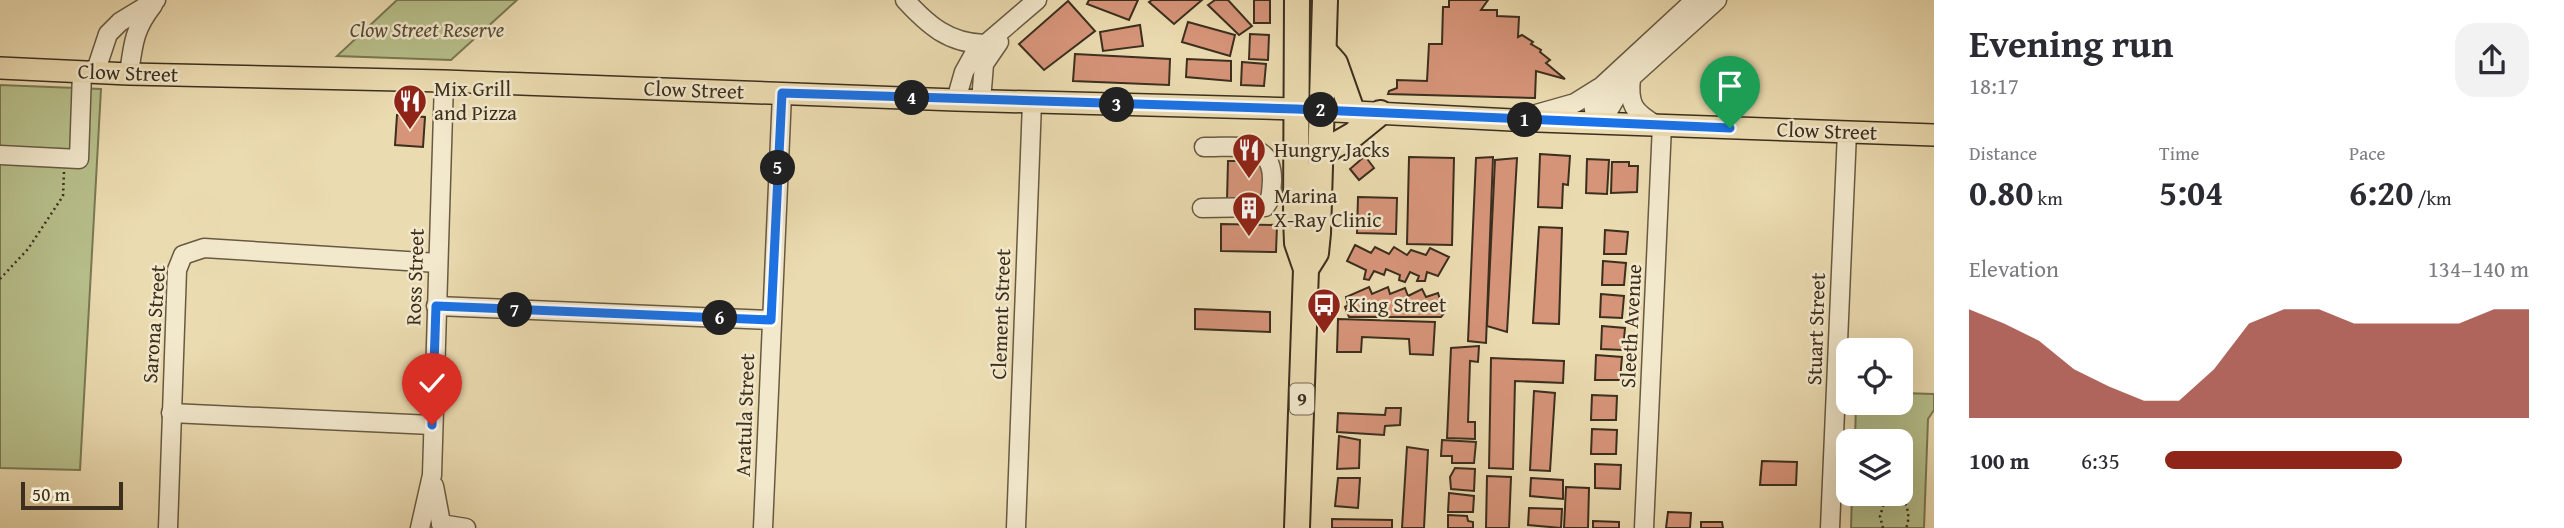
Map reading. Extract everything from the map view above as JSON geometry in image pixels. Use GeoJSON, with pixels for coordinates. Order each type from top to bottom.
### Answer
{"type":"FeatureCollection","features":[{"type":"Feature","properties":{"kind":"highway","name":"9"},"geometry":{"type":"LineString","coordinates":[[1297,0],[1297,243],[1306,269],[1297,528]]}},
{"type":"Feature","properties":{"kind":"highway","name":"9"},"geometry":{"type":"LineString","coordinates":[[1306,269],[1315,253],[1318,233],[1325,0]]}},
{"type":"Feature","properties":{"kind":"highway"},"geometry":{"type":"LineString","coordinates":[[1323,50],[1335,63],[1352,111]]}},
{"type":"Feature","properties":{"kind":"highway"},"geometry":{"type":"LineString","coordinates":[[1320,154],[1353,135],[1380,113]]}},
{"type":"Feature","properties":{"kind":"main road","name":"Clow Street"},"geometry":{"type":"LineString","coordinates":[[0,68],[1296,109],[1512,120],[1934,135]]}},
{"type":"Feature","properties":{"kind":"street"},"geometry":{"type":"LineString","coordinates":[[0,155],[79,159],[89,72],[108,34],[120,22],[157,0]]}},
{"type":"Feature","properties":{"kind":"street"},"geometry":{"type":"LineString","coordinates":[[129,74],[134,36],[157,0]]}},
{"type":"Feature","properties":{"kind":"street"},"geometry":{"type":"LineString","coordinates":[[905,0],[929,26],[960,41],[984,44]]}},
{"type":"Feature","properties":{"kind":"street"},"geometry":{"type":"LineString","coordinates":[[956,100],[968,63],[984,44],[1037,0]]}},
{"type":"Feature","properties":{"kind":"street"},"geometry":{"type":"LineString","coordinates":[[1512,120],[1569,106],[1582,100],[1603,85],[1686,8],[1717,0]]}},
{"type":"Feature","properties":{"kind":"street"},"geometry":{"type":"LineString","coordinates":[[1598,123],[1619,91],[1686,8]]}},
{"type":"Feature","properties":{"kind":"street"},"geometry":{"type":"LineString","coordinates":[[981,101],[985,62],[1018,17]]}},
{"type":"Feature","properties":{"kind":"street"},"geometry":{"type":"LineString","coordinates":[[1631,78],[1629,94],[1632,104],[1639,114],[1659,125]]}},
{"type":"Feature","properties":{"kind":"street","name":"Ross Street"},"geometry":{"type":"LineString","coordinates":[[441,525],[432,475],[432,425],[444,81]]}},
{"type":"Feature","properties":{"kind":"street"},"geometry":{"type":"LineString","coordinates":[[1598,123],[1593,103],[1603,85]]}},
{"type":"Feature","properties":{"kind":"street","name":"Aratula Street"},"geometry":{"type":"LineString","coordinates":[[763,528],[782,93]]}},
{"type":"Feature","properties":{"kind":"street","name":"Clement Street"},"geometry":{"type":"LineString","coordinates":[[1016,528],[1032,102]]}},
{"type":"Feature","properties":{"kind":"street","name":"Sleeth Avenue"},"geometry":{"type":"LineString","coordinates":[[1644,528],[1659,125]]}},
{"type":"Feature","properties":{"kind":"street","name":"Stuart Street"},"geometry":{"type":"LineString","coordinates":[[1830,528],[1847,132]]}},
{"type":"Feature","properties":{"kind":"street"},"geometry":{"type":"LineString","coordinates":[[1202,208],[1265,207],[1271,199],[1272,168],[1266,155],[1255,148],[1204,147]]}},
{"type":"Feature","properties":{"kind":"street","name":"Sarona Street"},"geometry":{"type":"LineString","coordinates":[[168,528],[177,270],[183,255],[204,248],[438,263]]}},
{"type":"Feature","properties":{"kind":"street"},"geometry":{"type":"LineString","coordinates":[[436,306],[771,320]]}},
{"type":"Feature","properties":{"kind":"street"},"geometry":{"type":"LineString","coordinates":[[171,413],[432,425]]}},
{"type":"Feature","properties":{"kind":"street","name":"Ross Street"},"geometry":{"type":"LineString","coordinates":[[421,525],[432,475]]}},
{"type":"Feature","properties":{"kind":"street"},"geometry":{"type":"LineString","coordinates":[[421,525],[431,519],[441,525],[466,528]]}},
{"type":"Feature","properties":{"kind":"path"},"geometry":{"type":"LineString","coordinates":[[0,279],[28,248],[63,196],[65,158]]}},
{"type":"Feature","properties":{"kind":"path"},"geometry":{"type":"LineString","coordinates":[[1883,506],[1880,516],[1883,528]]}},
{"type":"Feature","properties":{"kind":"path"},"geometry":{"type":"LineString","coordinates":[[1906,506],[1909,520],[1906,528]]}},
{"type":"Feature","properties":{"kind":"green space","name":"Clow Street Reserve"},"geometry":{"type":"Polygon","coordinates":[[[397,0],[517,0],[451,60],[337,56],[397,0]]]}},
{"type":"Feature","properties":{"kind":"green space"},"geometry":{"type":"Polygon","coordinates":[[[0,85],[101,89],[80,470],[0,468],[0,85]]]}},
{"type":"Feature","properties":{"kind":"green space"},"geometry":{"type":"Polygon","coordinates":[[[1913,393],[1934,394],[1934,410],[1928,419],[1924,528],[1851,528],[1852,506],[1913,506],[1913,429],[1855,429],[1856,415],[1913,415],[1913,393]]]}},
{"type":"Feature","properties":{"kind":"building"},"geometry":{"type":"Polygon","coordinates":[[[1089,0],[1138,0],[1129,20],[1087,4],[1089,0]]]}},
{"type":"Feature","properties":{"kind":"building"},"geometry":{"type":"Polygon","coordinates":[[[1202,0],[1174,24],[1149,2],[1202,0]]]}},
{"type":"Feature","properties":{"kind":"building"},"geometry":{"type":"Polygon","coordinates":[[[1215,0],[1228,0],[1252,26],[1239,35],[1208,5],[1215,0]]]}},
{"type":"Feature","properties":{"kind":"building"},"geometry":{"type":"Polygon","coordinates":[[[1254,0],[1270,0],[1270,23],[1254,23],[1254,0]]]}},
{"type":"Feature","properties":{"kind":"building"},"geometry":{"type":"Polygon","coordinates":[[[1449,0],[1488,0],[1481,10],[1497,10],[1497,16],[1519,17],[1518,37],[1522,35],[1533,42],[1531,44],[1550,60],[1546,63],[1565,79],[1536,71],[1535,98],[1388,94],[1397,88],[1397,80],[1427,81],[1429,44],[1442,44],[1443,7],[1449,7],[1449,0]]]}},
{"type":"Feature","properties":{"kind":"building"},"geometry":{"type":"Polygon","coordinates":[[[1068,1],[1095,31],[1044,70],[1019,44],[1068,1]]]}},
{"type":"Feature","properties":{"kind":"building"},"geometry":{"type":"Polygon","coordinates":[[[1188,22],[1235,35],[1230,56],[1182,42],[1188,22]]]}},
{"type":"Feature","properties":{"kind":"building"},"geometry":{"type":"Polygon","coordinates":[[[1140,25],[1143,46],[1103,51],[1100,32],[1140,25]]]}},
{"type":"Feature","properties":{"kind":"building"},"geometry":{"type":"Polygon","coordinates":[[[1250,34],[1269,35],[1268,60],[1249,59],[1250,34]]]}},
{"type":"Feature","properties":{"kind":"building"},"geometry":{"type":"Polygon","coordinates":[[[1075,54],[1170,59],[1169,85],[1073,81],[1075,54]]]}},
{"type":"Feature","properties":{"kind":"building"},"geometry":{"type":"Polygon","coordinates":[[[1187,59],[1231,61],[1231,81],[1186,77],[1187,59]]]}},
{"type":"Feature","properties":{"kind":"building"},"geometry":{"type":"Polygon","coordinates":[[[1242,62],[1266,64],[1264,86],[1241,85],[1242,62]]]}},
{"type":"Feature","properties":{"kind":"building","name":"Mix Grill and Pizza"},"geometry":{"type":"Polygon","coordinates":[[[397,115],[425,117],[423,147],[395,145],[397,115]]]}},
{"type":"Feature","properties":{"kind":"building"},"geometry":{"type":"Polygon","coordinates":[[[1540,154],[1570,156],[1568,185],[1563,184],[1562,208],[1538,207],[1540,154]]]}},
{"type":"Feature","properties":{"kind":"building"},"geometry":{"type":"Polygon","coordinates":[[[1365,156],[1374,168],[1359,180],[1350,169],[1365,156]]]}},
{"type":"Feature","properties":{"kind":"building"},"geometry":{"type":"Polygon","coordinates":[[[1409,157],[1454,158],[1452,245],[1407,244],[1409,157]]]}},
{"type":"Feature","properties":{"kind":"building"},"geometry":{"type":"Polygon","coordinates":[[[1493,157],[1486,343],[1468,341],[1476,158],[1493,157]]]}},
{"type":"Feature","properties":{"kind":"building"},"geometry":{"type":"Polygon","coordinates":[[[1517,158],[1507,332],[1487,326],[1495,160],[1517,158]]]}},
{"type":"Feature","properties":{"kind":"building"},"geometry":{"type":"Polygon","coordinates":[[[1587,159],[1609,160],[1607,194],[1586,193],[1587,159]]]}},
{"type":"Feature","properties":{"kind":"building"},"geometry":{"type":"Polygon","coordinates":[[[1228,161],[1265,161],[1264,202],[1227,201],[1228,161]]]}},
{"type":"Feature","properties":{"kind":"building"},"geometry":{"type":"Polygon","coordinates":[[[1612,162],[1629,162],[1629,166],[1638,166],[1637,192],[1611,193],[1612,162]]]}},
{"type":"Feature","properties":{"kind":"building"},"geometry":{"type":"Polygon","coordinates":[[[1358,197],[1397,198],[1396,234],[1357,233],[1358,197]]]}},
{"type":"Feature","properties":{"kind":"building","name":"Marina X-Ray Clinic"},"geometry":{"type":"Polygon","coordinates":[[[1221,224],[1277,225],[1276,252],[1221,251],[1221,224]]]}},
{"type":"Feature","properties":{"kind":"building"},"geometry":{"type":"Polygon","coordinates":[[[1539,227],[1562,228],[1559,324],[1533,323],[1539,227]]]}},
{"type":"Feature","properties":{"kind":"building"},"geometry":{"type":"Polygon","coordinates":[[[1605,230],[1628,232],[1626,254],[1604,254],[1605,230]]]}},
{"type":"Feature","properties":{"kind":"building"},"geometry":{"type":"Polygon","coordinates":[[[1355,245],[1371,253],[1375,247],[1389,254],[1394,247],[1407,255],[1411,250],[1426,255],[1430,248],[1449,257],[1438,276],[1427,272],[1425,281],[1417,281],[1419,276],[1410,272],[1405,282],[1399,280],[1400,275],[1386,269],[1384,275],[1374,271],[1369,280],[1364,279],[1366,270],[1347,261],[1355,245]]]}},
{"type":"Feature","properties":{"kind":"building"},"geometry":{"type":"Polygon","coordinates":[[[1603,261],[1626,263],[1624,285],[1602,285],[1603,261]]]}},
{"type":"Feature","properties":{"kind":"building"},"geometry":{"type":"Polygon","coordinates":[[[1369,287],[1372,294],[1388,287],[1390,294],[1405,288],[1408,296],[1422,289],[1426,297],[1438,293],[1444,313],[1441,317],[1349,317],[1345,307],[1348,305],[1346,297],[1369,287]]]}},
{"type":"Feature","properties":{"kind":"building"},"geometry":{"type":"Polygon","coordinates":[[[1601,294],[1624,296],[1622,318],[1600,317],[1601,294]]]}},
{"type":"Feature","properties":{"kind":"building"},"geometry":{"type":"Polygon","coordinates":[[[1195,309],[1270,312],[1270,332],[1195,329],[1195,309]]]}},
{"type":"Feature","properties":{"kind":"building"},"geometry":{"type":"Polygon","coordinates":[[[1338,319],[1435,322],[1433,355],[1410,354],[1409,339],[1362,337],[1361,352],[1337,352],[1338,319]]]}},
{"type":"Feature","properties":{"kind":"building"},"geometry":{"type":"Polygon","coordinates":[[[1602,326],[1625,328],[1623,350],[1601,349],[1602,326]]]}},
{"type":"Feature","properties":{"kind":"building"},"geometry":{"type":"Polygon","coordinates":[[[1479,346],[1478,362],[1470,361],[1468,422],[1475,422],[1475,439],[1447,438],[1451,348],[1479,346]]]}},
{"type":"Feature","properties":{"kind":"building"},"geometry":{"type":"Polygon","coordinates":[[[1596,355],[1622,357],[1620,380],[1595,380],[1596,355]]]}},
{"type":"Feature","properties":{"kind":"building"},"geometry":{"type":"Polygon","coordinates":[[[1491,358],[1564,361],[1563,383],[1515,381],[1513,469],[1489,468],[1491,358]]]}},
{"type":"Feature","properties":{"kind":"building"},"geometry":{"type":"Polygon","coordinates":[[[1534,391],[1555,393],[1550,471],[1530,470],[1534,391]]]}},
{"type":"Feature","properties":{"kind":"building"},"geometry":{"type":"Polygon","coordinates":[[[1592,395],[1617,396],[1616,420],[1591,420],[1592,395]]]}},
{"type":"Feature","properties":{"kind":"building"},"geometry":{"type":"Polygon","coordinates":[[[1386,408],[1401,408],[1400,425],[1385,426],[1384,435],[1337,432],[1338,413],[1385,415],[1386,408]]]}},
{"type":"Feature","properties":{"kind":"building"},"geometry":{"type":"Polygon","coordinates":[[[1592,429],[1617,430],[1616,454],[1591,454],[1592,429]]]}},
{"type":"Feature","properties":{"kind":"building"},"geometry":{"type":"Polygon","coordinates":[[[1339,436],[1360,440],[1359,468],[1337,469],[1339,436]]]}},
{"type":"Feature","properties":{"kind":"building"},"geometry":{"type":"Polygon","coordinates":[[[1442,440],[1476,442],[1474,463],[1452,463],[1452,456],[1441,456],[1442,440]]]}},
{"type":"Feature","properties":{"kind":"building"},"geometry":{"type":"Polygon","coordinates":[[[1407,447],[1428,450],[1424,528],[1402,528],[1407,447]]]}},
{"type":"Feature","properties":{"kind":"building"},"geometry":{"type":"Polygon","coordinates":[[[1762,461],[1797,462],[1796,485],[1760,485],[1762,461]]]}},
{"type":"Feature","properties":{"kind":"building"},"geometry":{"type":"Polygon","coordinates":[[[1595,464],[1621,465],[1620,489],[1595,488],[1595,464]]]}},
{"type":"Feature","properties":{"kind":"building"},"geometry":{"type":"Polygon","coordinates":[[[1455,468],[1475,469],[1474,491],[1451,489],[1450,477],[1455,468]]]}},
{"type":"Feature","properties":{"kind":"building"},"geometry":{"type":"Polygon","coordinates":[[[1487,476],[1511,477],[1509,528],[1486,528],[1487,476]]]}},
{"type":"Feature","properties":{"kind":"building"},"geometry":{"type":"Polygon","coordinates":[[[1338,478],[1360,478],[1358,508],[1335,506],[1338,478]]]}},
{"type":"Feature","properties":{"kind":"building"},"geometry":{"type":"Polygon","coordinates":[[[1531,478],[1563,480],[1563,499],[1530,496],[1531,478]]]}},
{"type":"Feature","properties":{"kind":"building"},"geometry":{"type":"Polygon","coordinates":[[[1566,487],[1589,488],[1588,528],[1564,528],[1566,487]]]}},
{"type":"Feature","properties":{"kind":"building"},"geometry":{"type":"Polygon","coordinates":[[[1449,493],[1474,496],[1473,512],[1448,512],[1449,493]]]}},
{"type":"Feature","properties":{"kind":"building"},"geometry":{"type":"Polygon","coordinates":[[[1529,508],[1562,509],[1561,528],[1528,525],[1529,508]]]}},
{"type":"Feature","properties":{"kind":"building"},"geometry":{"type":"Polygon","coordinates":[[[1668,512],[1691,513],[1690,528],[1666,528],[1668,512]]]}},
{"type":"Feature","properties":{"kind":"building"},"geometry":{"type":"Polygon","coordinates":[[[1448,515],[1467,516],[1468,521],[1473,522],[1473,528],[1448,528],[1448,515]]]}},
{"type":"Feature","properties":{"kind":"building"},"geometry":{"type":"Polygon","coordinates":[[[1332,519],[1392,520],[1392,528],[1332,528],[1332,519]]]}},
{"type":"Feature","properties":{"kind":"building"},"geometry":{"type":"Polygon","coordinates":[[[1593,521],[1619,522],[1619,528],[1593,528],[1593,521]]]}},
{"type":"Feature","properties":{"kind":"building"},"geometry":{"type":"Polygon","coordinates":[[[1701,522],[1722,522],[1723,528],[1701,528],[1701,522]]]}},
{"type":"Feature","properties":{"kind":"place","name":"Mix Grill and Pizza"},"geometry":{"type":"Point","coordinates":[410,131]}},
{"type":"Feature","properties":{"kind":"place","name":"Hungry Jacks"},"geometry":{"type":"Point","coordinates":[1249,180]}},
{"type":"Feature","properties":{"kind":"place","name":"Marina X-Ray Clinic"},"geometry":{"type":"Point","coordinates":[1249,238]}},
{"type":"Feature","properties":{"kind":"place","name":"King Street"},"geometry":{"type":"Point","coordinates":[1324,335]}},
{"type":"Feature","properties":{"kind":"route"},"geometry":{"type":"LineString","coordinates":[[432,425],[436,306],[771,320],[782,93],[1352,111],[1730,128]]}}]}
